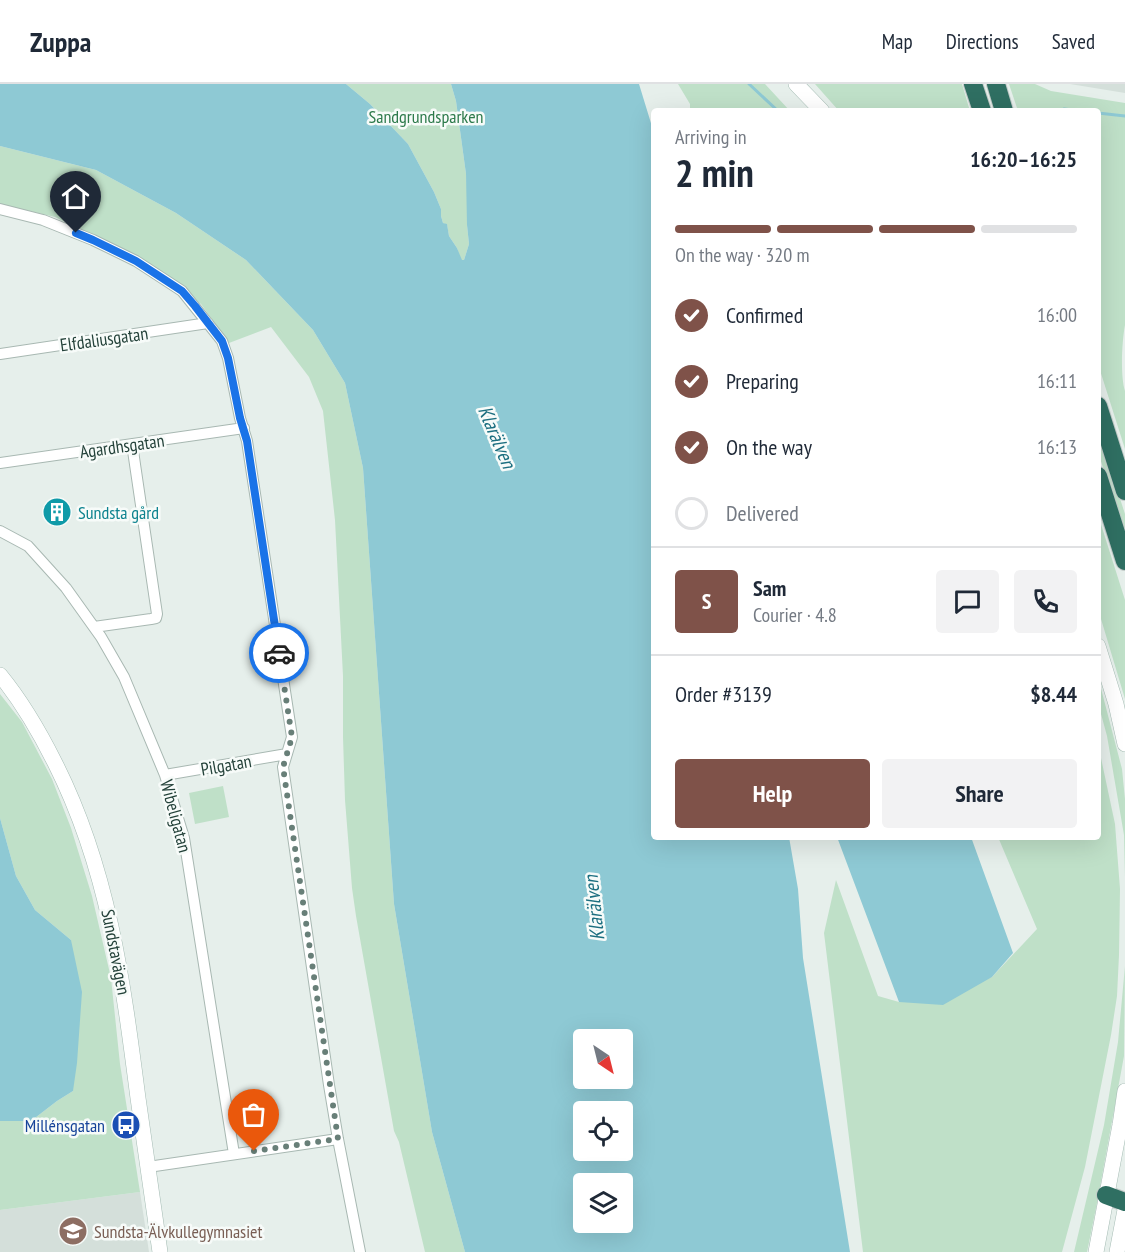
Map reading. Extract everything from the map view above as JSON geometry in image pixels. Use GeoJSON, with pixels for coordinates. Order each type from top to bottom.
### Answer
{"type":"FeatureCollection","features":[{"type":"Feature","properties":{"kind":"highway"},"geometry":{"type":"LineString","coordinates":[[973,84],[981,108]]}},
{"type":"Feature","properties":{"kind":"highway"},"geometry":{"type":"LineString","coordinates":[[996,84],[1003,108]]}},
{"type":"Feature","properties":{"kind":"highway"},"geometry":{"type":"LineString","coordinates":[[1101,415],[1125,491]]}},
{"type":"Feature","properties":{"kind":"highway"},"geometry":{"type":"LineString","coordinates":[[1101,485],[1125,561]]}},
{"type":"Feature","properties":{"kind":"highway"},"geometry":{"type":"LineString","coordinates":[[1106,1196],[1125,1195]]}},
{"type":"Feature","properties":{"kind":"highway"},"geometry":{"type":"LineString","coordinates":[[1106,1196],[1125,1202]]}},
{"type":"Feature","properties":{"kind":"street"},"geometry":{"type":"LineString","coordinates":[[796,84],[819,108]]}},
{"type":"Feature","properties":{"kind":"street"},"geometry":{"type":"LineString","coordinates":[[0,209],[43,220],[93,240],[136,261],[182,291],[222,341],[228,358],[247,441],[292,737],[283,767],[338,1139],[360,1252]]}},
{"type":"Feature","properties":{"kind":"street","name":"Elfdaliusgatan"},"geometry":{"type":"LineString","coordinates":[[0,354],[208,324]]}},
{"type":"Feature","properties":{"kind":"street","name":"Agardhsgatan"},"geometry":{"type":"LineString","coordinates":[[0,463],[244,428]]}},
{"type":"Feature","properties":{"kind":"street"},"geometry":{"type":"LineString","coordinates":[[94,627],[156,618],[157,614],[132,444]]}},
{"type":"Feature","properties":{"kind":"street","name":"Wibeligatan"},"geometry":{"type":"LineString","coordinates":[[0,531],[28,546],[66,588],[94,627],[123,677],[165,775],[184,838],[234,1155]]}},
{"type":"Feature","properties":{"kind":"street"},"geometry":{"type":"LineString","coordinates":[[1101,656],[1116,704],[1125,744]]}},
{"type":"Feature","properties":{"kind":"street","name":"Sundstavägen"},"geometry":{"type":"LineString","coordinates":[[0,675],[29,713],[46,745],[75,804],[97,866],[123,985],[160,1252]]}},
{"type":"Feature","properties":{"kind":"street","name":"Pilgatan"},"geometry":{"type":"LineString","coordinates":[[165,775],[287,754]]}},
{"type":"Feature","properties":{"kind":"street"},"geometry":{"type":"LineString","coordinates":[[1096,1252],[1125,1091]]}},
{"type":"Feature","properties":{"kind":"street"},"geometry":{"type":"LineString","coordinates":[[147,1167],[338,1139]]}},
{"type":"Feature","properties":{"kind":"street"},"geometry":{"type":"LineString","coordinates":[[1117,1252],[1125,1210]]}},
{"type":"Feature","properties":{"kind":"shaded area"},"geometry":{"type":"Polygon","coordinates":[[[1070,84],[1125,84],[1125,93],[1070,84]]]}},
{"type":"Feature","properties":{"kind":"shaded area","name":"Sundsta-Älvkullegymnasiet"},"geometry":{"type":"Polygon","coordinates":[[[140,1192],[149,1252],[0,1252],[0,1210],[140,1192]]]}},
{"type":"Feature","properties":{"kind":"green space","name":"Sandgrundsparken"},"geometry":{"type":"Polygon","coordinates":[[[346,84],[451,84],[456,101],[468,195],[469,244],[464,260],[461,260],[449,236],[434,192],[408,144],[370,104],[346,84]]]}},
{"type":"Feature","properties":{"kind":"green space"},"geometry":{"type":"Polygon","coordinates":[[[678,84],[765,84],[787,108],[690,108],[678,84]]]}},
{"type":"Feature","properties":{"kind":"green space"},"geometry":{"type":"Polygon","coordinates":[[[815,84],[962,84],[969,108],[836,108],[815,84]]]}},
{"type":"Feature","properties":{"kind":"green space"},"geometry":{"type":"Polygon","coordinates":[[[1009,84],[1035,84],[1051,91],[1125,103],[1125,325],[1122,376],[1125,391],[1125,449],[1101,373],[1101,108],[1017,108],[1009,84]]]}},
{"type":"Feature","properties":{"kind":"green space"},"geometry":{"type":"Polygon","coordinates":[[[0,146],[96,170],[176,213],[246,260],[313,330],[345,383],[363,468],[394,904],[432,1132],[465,1252],[425,1252],[399,1142],[394,1131],[352,888],[345,800],[343,676],[335,520],[323,411],[309,377],[271,327],[229,343],[201,304],[126,252],[55,217],[0,204],[0,146]]]}},
{"type":"Feature","properties":{"kind":"green space"},"geometry":{"type":"Polygon","coordinates":[[[1101,440],[1125,514],[1125,536],[1101,461],[1101,440]]]}},
{"type":"Feature","properties":{"kind":"green space"},"geometry":{"type":"Polygon","coordinates":[[[1101,524],[1125,600],[1125,699],[1101,619],[1101,524]]]}},
{"type":"Feature","properties":{"kind":"green space"},"geometry":{"type":"Polygon","coordinates":[[[1101,688],[1122,769],[1125,799],[1125,877],[1124,835],[1101,714],[1101,688]]]}},
{"type":"Feature","properties":{"kind":"green space"},"geometry":{"type":"Polygon","coordinates":[[[0,694],[22,722],[52,779],[71,828],[92,896],[111,978],[120,1064],[140,1192],[0,1210],[0,1121],[31,1121],[73,1091],[71,940],[35,910],[16,876],[0,818],[0,694]]]}},
{"type":"Feature","properties":{"kind":"green space"},"geometry":{"type":"Polygon","coordinates":[[[1101,758],[1115,824],[1120,889],[1117,996],[1085,1167],[1062,1252],[863,1252],[824,933],[836,880],[878,996],[899,1002],[992,977],[1037,929],[999,840],[1101,840],[1101,758]]]}},
{"type":"Feature","properties":{"kind":"green space"},"geometry":{"type":"Polygon","coordinates":[[[223,786],[229,817],[195,824],[189,793],[223,786]]]}},
{"type":"Feature","properties":{"kind":"green space"},"geometry":{"type":"Polygon","coordinates":[[[1125,966],[1124,1056],[1087,1252],[1074,1252],[1104,1125],[1118,1042],[1125,966]]]}},
{"type":"Feature","properties":{"kind":"water","name":"Klarälven"},"geometry":{"type":"Polygon","coordinates":[[[0,84],[346,84],[370,104],[408,144],[434,192],[441,209],[443,223],[447,224],[449,236],[464,260],[469,244],[466,174],[456,101],[451,84],[639,84],[651,123],[651,840],[790,840],[798,889],[803,958],[850,1252],[465,1252],[432,1132],[394,904],[363,468],[345,383],[313,330],[246,260],[176,213],[96,170],[0,146],[0,84]]]}},
{"type":"Feature","properties":{"kind":"water"},"geometry":{"type":"Polygon","coordinates":[[[0,818],[16,876],[35,910],[71,940],[82,992],[73,1091],[31,1121],[0,1121],[0,818]]]}},
{"type":"Feature","properties":{"kind":"water"},"geometry":{"type":"Polygon","coordinates":[[[838,840],[972,840],[1013,953],[992,977],[943,1005],[899,1002],[838,840]]]}},
{"type":"Feature","properties":{"kind":"waterway"},"geometry":{"type":"LineString","coordinates":[[749,84],[775,108]]}},
{"type":"Feature","properties":{"kind":"waterway"},"geometry":{"type":"LineString","coordinates":[[1101,113],[1125,116]]}},
{"type":"Feature","properties":{"kind":"way so far"},"geometry":{"type":"LineString","coordinates":[[254,1151],[338,1139],[283,767],[292,737],[279,653]]}},
{"type":"Feature","properties":{"kind":"place","name":"Sundsta gård"},"geometry":{"type":"Point","coordinates":[57,512]}},
{"type":"Feature","properties":{"kind":"place","name":"Millénsgatan"},"geometry":{"type":"Point","coordinates":[126,1125]}},
{"type":"Feature","properties":{"kind":"place","name":"Sundsta-Älvkullegymnasiet"},"geometry":{"type":"Point","coordinates":[73,1231]}},
{"type":"Feature","properties":{"kind":"route"},"geometry":{"type":"LineString","coordinates":[[76,233],[136,261],[182,291],[222,341],[247,441],[279,653]]}}]}
